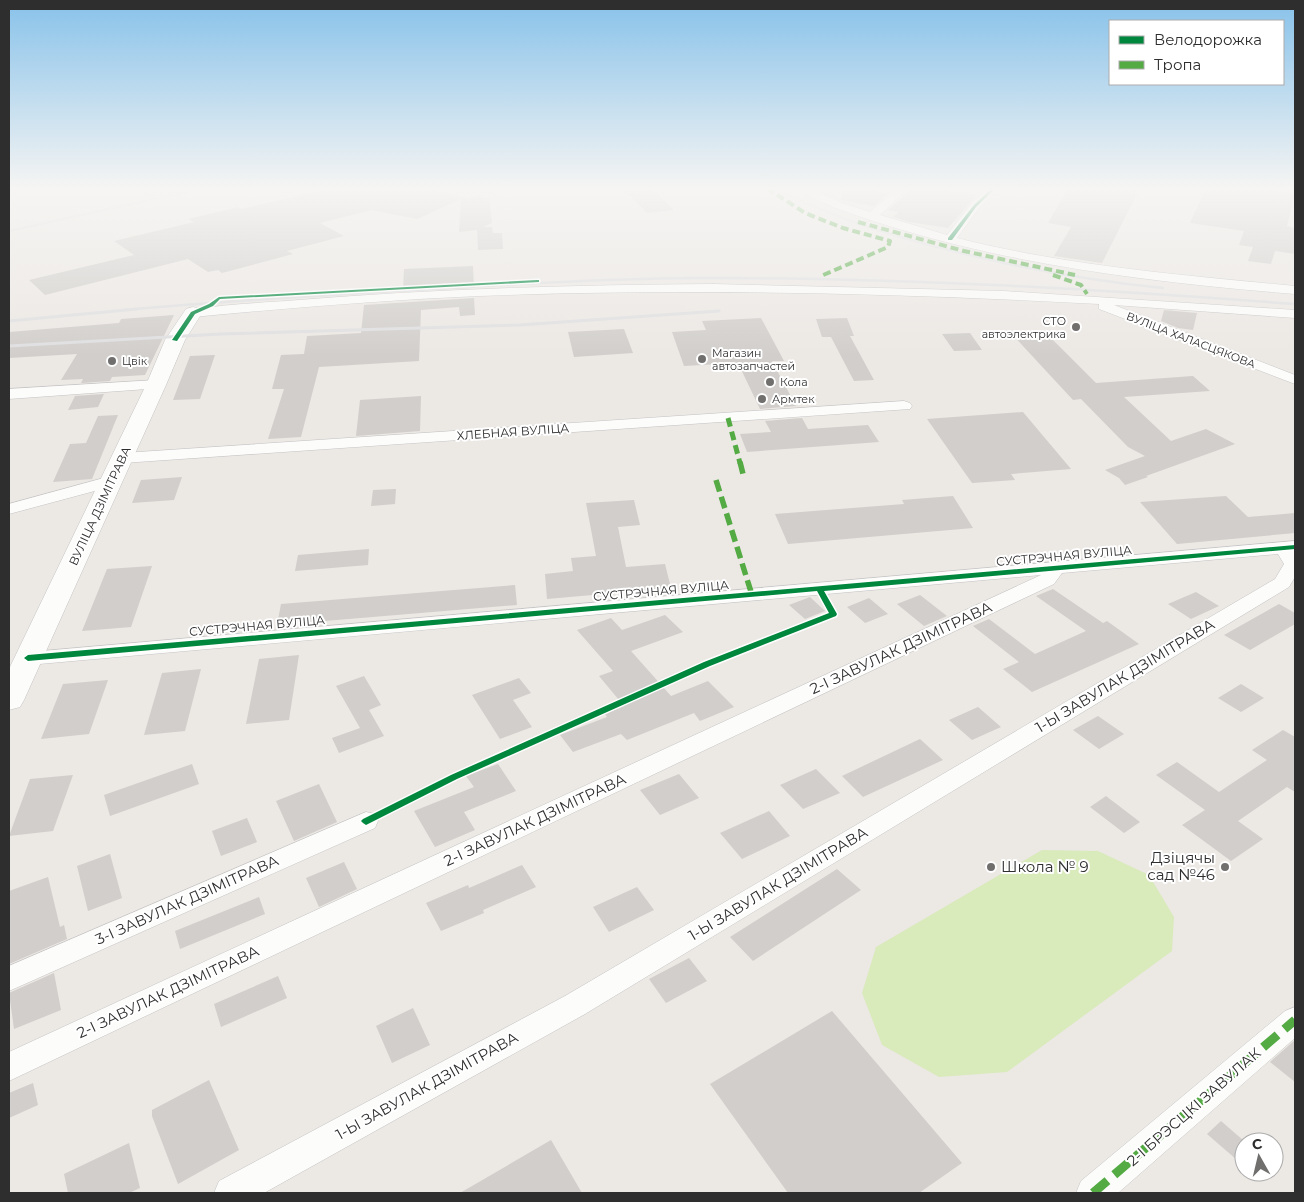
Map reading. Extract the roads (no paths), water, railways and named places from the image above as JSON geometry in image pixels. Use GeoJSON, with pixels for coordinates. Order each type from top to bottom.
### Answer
{"type":"FeatureCollection","features":[{"type":"Feature","properties":{"kind":"street"},"geometry":{"type":"LineString","coordinates":[[969,244],[990,250],[1098,270],[1295,290]]}},
{"type":"Feature","properties":{"kind":"street"},"geometry":{"type":"LineString","coordinates":[[193,313],[399,298],[590,289],[849,290],[1086,299],[1295,314]]}},
{"type":"Feature","properties":{"kind":"street","name":"ВУЛІЦА ХАЛАСЦЯКОВА"},"geometry":{"type":"LineString","coordinates":[[1086,299],[1295,380]]}},
{"type":"Feature","properties":{"kind":"street","name":"ВУЛІЦА ДЗІМІТРАВА"},"geometry":{"type":"LineString","coordinates":[[9,700],[123,458],[175,340],[193,313]]}},
{"type":"Feature","properties":{"kind":"street"},"geometry":{"type":"LineString","coordinates":[[9,394],[156,385]]}},
{"type":"Feature","properties":{"kind":"street","name":"ХЛЕБНАЯ ВУЛІЦА"},"geometry":{"type":"LineString","coordinates":[[123,458],[904,406]]}},
{"type":"Feature","properties":{"kind":"street"},"geometry":{"type":"LineString","coordinates":[[9,509],[111,482]]}},
{"type":"Feature","properties":{"kind":"street","name":"СУСТРЭЧНАЯ ВУЛІЦА"},"geometry":{"type":"LineString","coordinates":[[28,658],[1290,548]]}},
{"type":"Feature","properties":{"kind":"street","name":"1-Ы ЗАВУЛАК ДЗІМІТРАВА"},"geometry":{"type":"LineString","coordinates":[[231,1193],[575,1004],[1282,583],[1294,564],[1290,548]]}},
{"type":"Feature","properties":{"kind":"street","name":"2-І ЗАВУЛАК ДЗІМІТРАВА"},"geometry":{"type":"LineString","coordinates":[[9,1067],[1047,580],[1053,574],[1050,569]]}},
{"type":"Feature","properties":{"kind":"street","name":"3-І ЗАВУЛАК ДЗІМІТРАВА"},"geometry":{"type":"LineString","coordinates":[[9,979],[366,821]]}},
{"type":"Feature","properties":{"kind":"street","name":"2-І БРЭСЦКІ ЗАВУЛАК"},"geometry":{"type":"LineString","coordinates":[[1093,1193],[1295,1020]]}},
{"type":"Feature","properties":{"kind":"railway"},"geometry":{"type":"LineString","coordinates":[[926,244],[1059,274],[1163,288]]}},
{"type":"Feature","properties":{"kind":"railway"},"geometry":{"type":"LineString","coordinates":[[123,310],[261,299],[510,285],[694,278],[769,278],[995,285],[1295,304]]}},
{"type":"Feature","properties":{"kind":"railway"},"geometry":{"type":"LineString","coordinates":[[9,321],[137,309]]}},
{"type":"Feature","properties":{"kind":"railway"},"geometry":{"type":"LineString","coordinates":[[9,346],[220,334],[520,325],[719,311]]}},
{"type":"Feature","properties":{"kind":"place","name":"СТО автоэлектрика"},"geometry":{"type":"Point","coordinates":[1076,327]}},
{"type":"Feature","properties":{"kind":"place","name":"Магазин автозапчастей"},"geometry":{"type":"Point","coordinates":[702,359]}},
{"type":"Feature","properties":{"kind":"place","name":"Цвік"},"geometry":{"type":"Point","coordinates":[112,361]}},
{"type":"Feature","properties":{"kind":"place","name":"Кола"},"geometry":{"type":"Point","coordinates":[770,382]}},
{"type":"Feature","properties":{"kind":"place","name":"Армтек"},"geometry":{"type":"Point","coordinates":[762,399]}},
{"type":"Feature","properties":{"kind":"place","name":"Школа № 9"},"geometry":{"type":"Point","coordinates":[991,867]}},
{"type":"Feature","properties":{"kind":"place","name":"Дзіцячы сад №46"},"geometry":{"type":"Point","coordinates":[1225,867]}}]}
